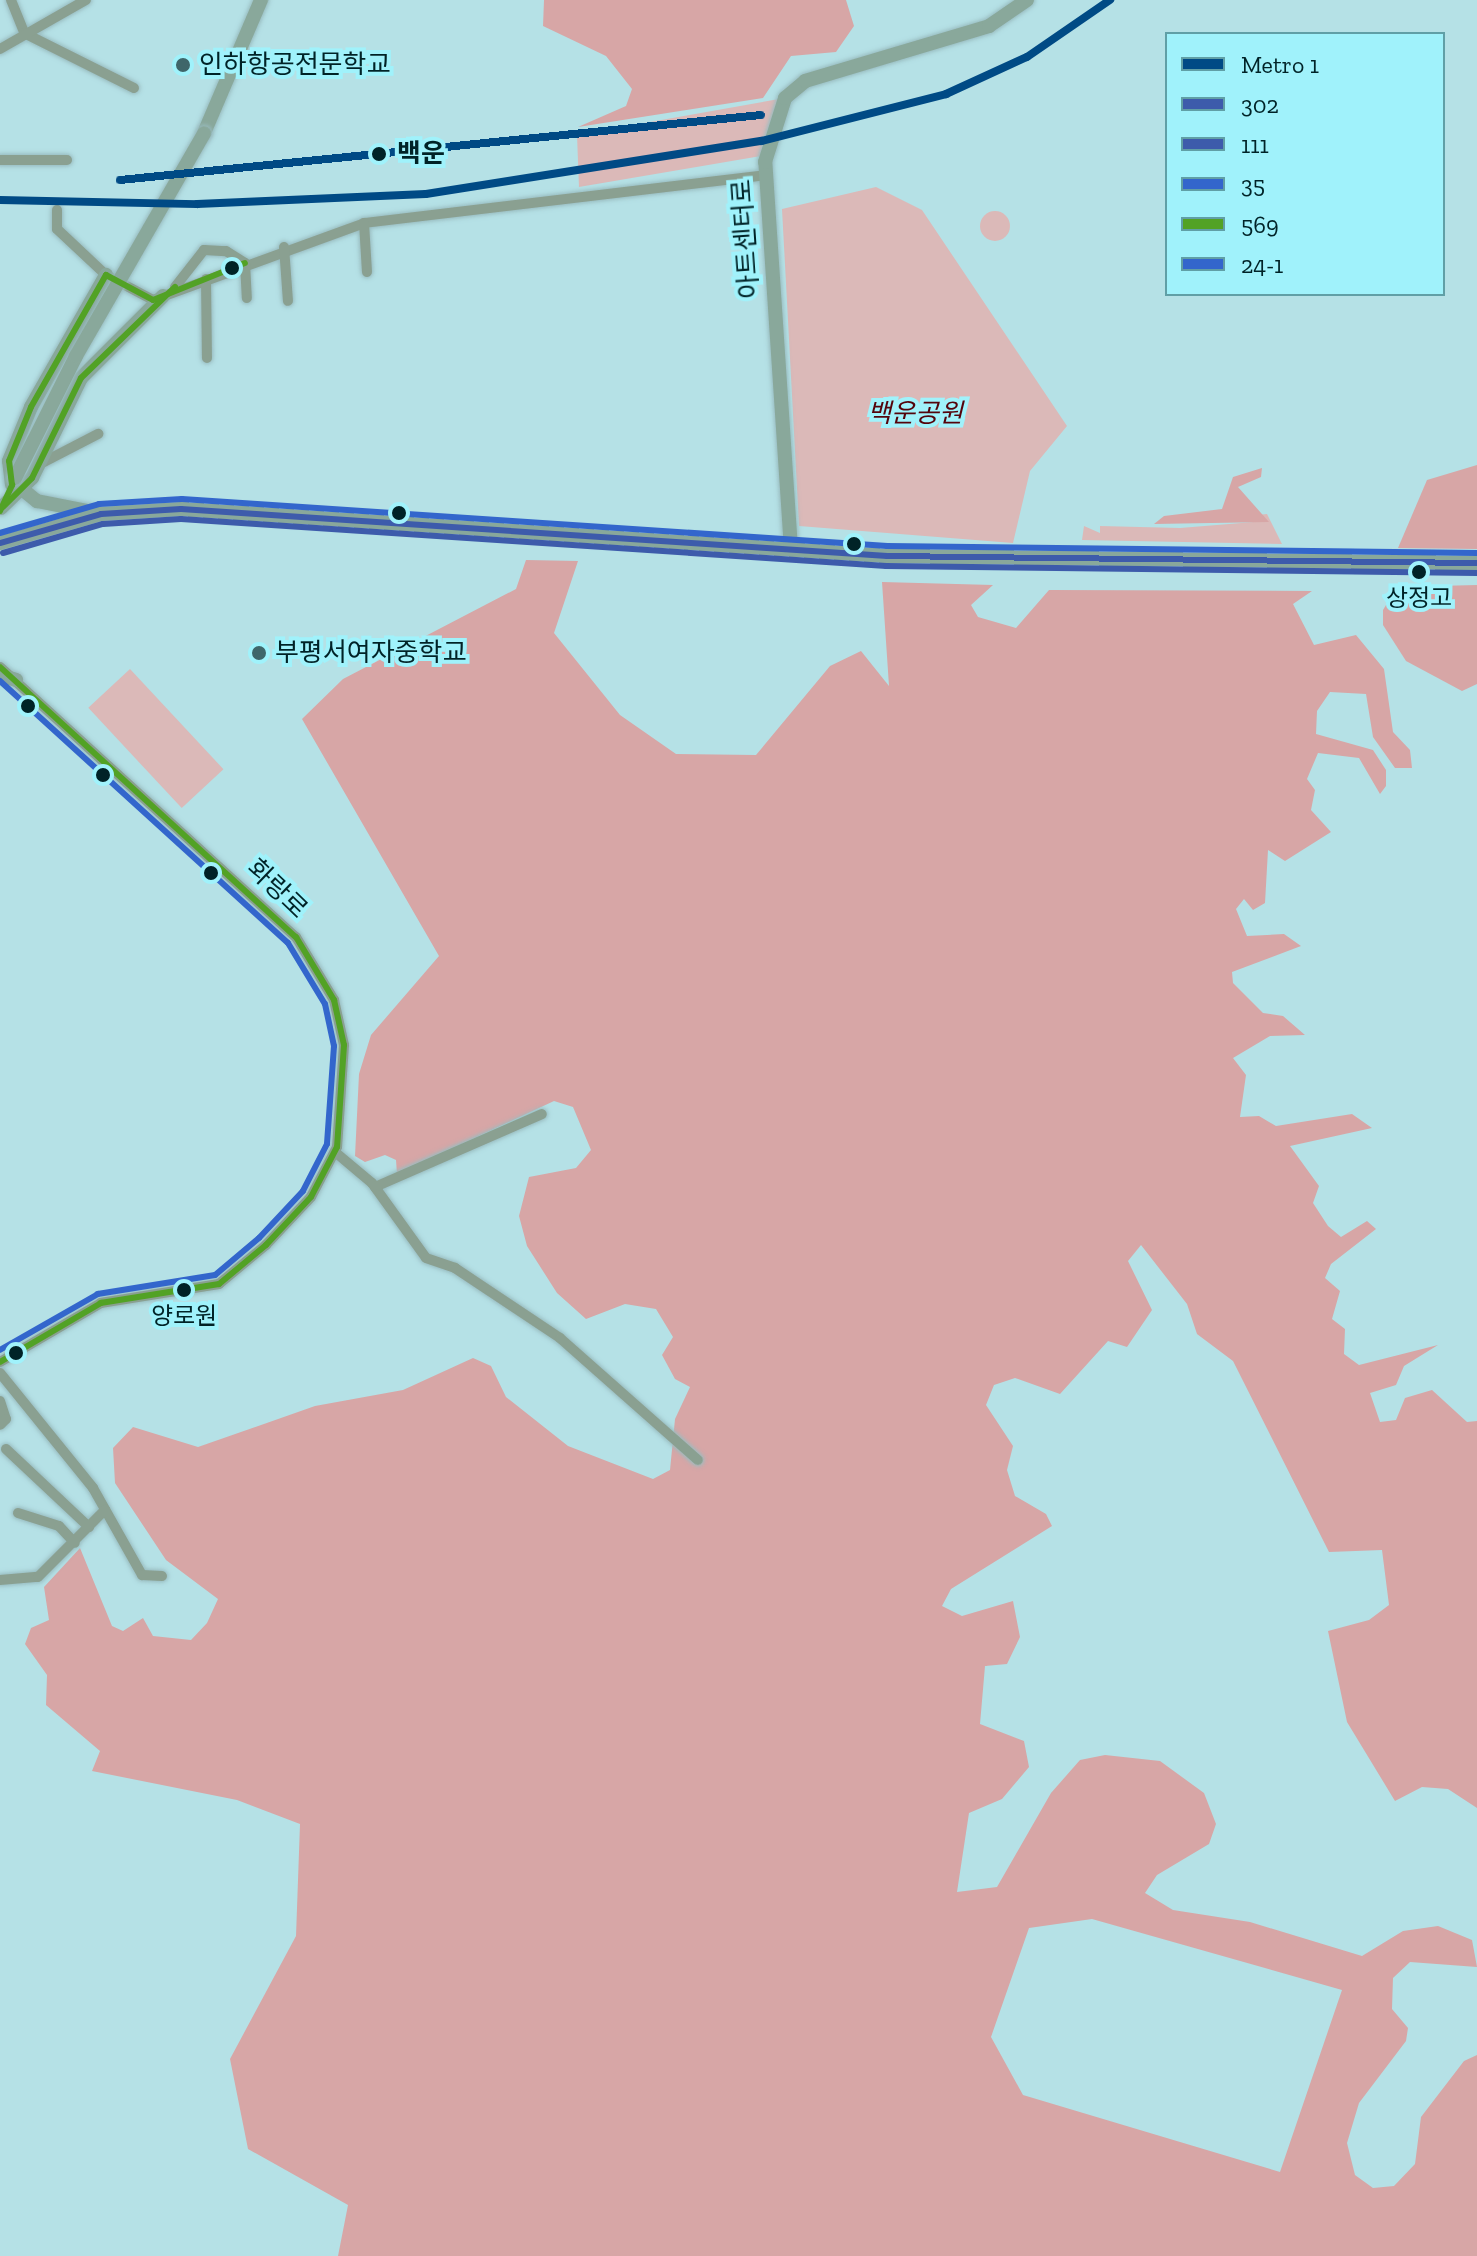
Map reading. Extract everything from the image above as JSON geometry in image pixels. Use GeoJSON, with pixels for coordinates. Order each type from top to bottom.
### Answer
{"type":"FeatureCollection","features":[{"type":"Feature","properties":{"kind":"main road"},"geometry":{"type":"LineString","coordinates":[[1,510],[204,133],[261,0]]}},
{"type":"Feature","properties":{"kind":"main road","name":"아트센터로"},"geometry":{"type":"LineString","coordinates":[[791,549],[766,175],[770,146],[785,98],[805,81],[989,26],[1027,0]]}},
{"type":"Feature","properties":{"kind":"main road"},"geometry":{"type":"LineString","coordinates":[[12,486],[9,461],[31,407],[106,275]]}},
{"type":"Feature","properties":{"kind":"main road"},"geometry":{"type":"LineString","coordinates":[[12,486],[35,471],[81,378],[169,291]]}},
{"type":"Feature","properties":{"kind":"main road"},"geometry":{"type":"LineString","coordinates":[[35,471],[42,493],[101,514]]}},
{"type":"Feature","properties":{"kind":"main road"},"geometry":{"type":"LineString","coordinates":[[12,486],[37,501],[101,514]]}},
{"type":"Feature","properties":{"kind":"main road"},"geometry":{"type":"LineString","coordinates":[[0,543],[101,514],[181,509],[791,549],[1477,563]]}},
{"type":"Feature","properties":{"kind":"main road"},"geometry":{"type":"LineString","coordinates":[[0,675],[16,680]]}},
{"type":"Feature","properties":{"kind":"street"},"geometry":{"type":"LineString","coordinates":[[11,0],[28,35],[134,88]]}},
{"type":"Feature","properties":{"kind":"street"},"geometry":{"type":"LineString","coordinates":[[0,49],[86,0]]}},
{"type":"Feature","properties":{"kind":"street"},"geometry":{"type":"LineString","coordinates":[[0,160],[67,160]]}},
{"type":"Feature","properties":{"kind":"street"},"geometry":{"type":"LineString","coordinates":[[57,210],[57,229],[106,275],[144,298],[206,279],[284,247],[364,223],[766,175]]}},
{"type":"Feature","properties":{"kind":"street"},"geometry":{"type":"LineString","coordinates":[[364,223],[367,272]]}},
{"type":"Feature","properties":{"kind":"street"},"geometry":{"type":"LineString","coordinates":[[284,247],[288,301]]}},
{"type":"Feature","properties":{"kind":"street"},"geometry":{"type":"LineString","coordinates":[[169,291],[204,250],[226,251],[245,263]]}},
{"type":"Feature","properties":{"kind":"street"},"geometry":{"type":"LineString","coordinates":[[245,263],[247,298]]}},
{"type":"Feature","properties":{"kind":"street"},"geometry":{"type":"LineString","coordinates":[[206,279],[207,358]]}},
{"type":"Feature","properties":{"kind":"street"},"geometry":{"type":"LineString","coordinates":[[35,471],[98,434]]}},
{"type":"Feature","properties":{"kind":"street","name":"화랑로"},"geometry":{"type":"LineString","coordinates":[[0,667],[273,913],[318,967],[344,1045],[335,1152],[311,1197],[219,1284],[101,1303],[0,1362]]}},
{"type":"Feature","properties":{"kind":"street"},"geometry":{"type":"LineString","coordinates":[[375,1187],[542,1114]]}},
{"type":"Feature","properties":{"kind":"street"},"geometry":{"type":"LineString","coordinates":[[335,1152],[375,1187],[426,1258],[455,1268],[572,1347],[698,1460]]}},
{"type":"Feature","properties":{"kind":"street"},"geometry":{"type":"LineString","coordinates":[[0,1373],[105,1510],[142,1575],[162,1576]]}},
{"type":"Feature","properties":{"kind":"street"},"geometry":{"type":"LineString","coordinates":[[0,1401],[6,1419],[0,1425]]}},
{"type":"Feature","properties":{"kind":"street"},"geometry":{"type":"LineString","coordinates":[[6,1449],[89,1527]]}},
{"type":"Feature","properties":{"kind":"street"},"geometry":{"type":"LineString","coordinates":[[0,1580],[38,1577],[105,1510]]}},
{"type":"Feature","properties":{"kind":"street"},"geometry":{"type":"LineString","coordinates":[[18,1513],[59,1526],[75,1543]]}},
{"type":"Feature","properties":{"kind":"green space"},"geometry":{"type":"Polygon","coordinates":[[[779,99],[761,156],[579,187],[577,135],[779,99]]]}},
{"type":"Feature","properties":{"kind":"green space","name":"백운공원"},"geometry":{"type":"Polygon","coordinates":[[[876,187],[922,210],[1067,426],[1030,471],[1013,543],[799,526],[782,209],[876,187]]]}},
{"type":"Feature","properties":{"kind":"green space"},"geometry":{"type":"Polygon","coordinates":[[[995,211],[1006,215],[1010,226],[1006,237],[995,241],[984,237],[980,226],[984,215],[995,211]]]}},
{"type":"Feature","properties":{"kind":"green space"},"geometry":{"type":"Polygon","coordinates":[[[1267,514],[1282,544],[1082,540],[1084,526],[1100,533],[1100,526],[1180,528],[1266,521],[1257,515],[1267,514]]]}},
{"type":"Feature","properties":{"kind":"green space"},"geometry":{"type":"Polygon","coordinates":[[[130,669],[223,769],[182,808],[88,708],[130,669]]]}},
{"type":"Feature","properties":{"kind":"shaded area"},"geometry":{"type":"Polygon","coordinates":[[[544,0],[846,0],[854,26],[836,52],[791,56],[763,98],[578,127],[626,106],[632,89],[606,56],[543,26],[544,0]]]}},
{"type":"Feature","properties":{"kind":"shaded area"},"geometry":{"type":"Polygon","coordinates":[[[1477,465],[1477,549],[1398,548],[1427,480],[1477,465]]]}},
{"type":"Feature","properties":{"kind":"shaded area"},"geometry":{"type":"Polygon","coordinates":[[[1262,468],[1261,477],[1238,487],[1269,522],[1154,524],[1164,516],[1222,509],[1233,477],[1262,468]]]}},
{"type":"Feature","properties":{"kind":"shaded area"},"geometry":{"type":"Polygon","coordinates":[[[526,560],[578,561],[554,633],[620,715],[676,754],[756,755],[830,666],[861,651],[889,686],[882,582],[993,585],[971,605],[978,617],[1016,628],[1049,590],[1312,591],[1293,604],[1314,645],[1356,635],[1384,669],[1393,732],[1410,750],[1412,768],[1395,768],[1373,737],[1366,694],[1330,692],[1317,711],[1316,734],[1373,750],[1386,770],[1386,786],[1380,794],[1359,758],[1318,753],[1307,779],[1315,790],[1311,810],[1331,832],[1285,861],[1268,850],[1265,903],[1253,910],[1244,899],[1236,909],[1247,936],[1284,934],[1301,946],[1232,972],[1233,983],[1263,1013],[1283,1016],[1305,1035],[1270,1036],[1233,1058],[1246,1075],[1240,1117],[1259,1116],[1276,1126],[1352,1114],[1372,1128],[1290,1146],[1319,1186],[1313,1203],[1328,1226],[1341,1237],[1367,1221],[1376,1229],[1331,1264],[1325,1278],[1340,1291],[1332,1319],[1345,1329],[1344,1354],[1359,1365],[1438,1345],[1404,1366],[1396,1385],[1370,1393],[1380,1422],[1396,1420],[1405,1398],[1432,1390],[1467,1422],[1477,1421],[1477,1808],[1448,1789],[1422,1787],[1395,1801],[1347,1722],[1328,1631],[1369,1620],[1389,1605],[1382,1550],[1329,1552],[1233,1361],[1197,1334],[1187,1304],[1141,1245],[1128,1261],[1152,1310],[1127,1347],[1108,1341],[1060,1394],[1015,1378],[994,1385],[986,1405],[1013,1446],[1007,1470],[1015,1496],[1046,1514],[1052,1526],[951,1589],[942,1606],[962,1616],[1013,1601],[1020,1637],[1007,1664],[985,1666],[980,1724],[1024,1741],[1029,1767],[1002,1799],[969,1813],[957,1892],[997,1887],[1051,1793],[1080,1760],[1105,1755],[1160,1761],[1204,1793],[1216,1824],[1209,1844],[1157,1875],[1145,1893],[1173,1910],[1250,1922],[1362,1956],[1403,1931],[1438,1926],[1472,1940],[1477,1967],[1410,1962],[1393,1978],[1392,2009],[1408,2028],[1406,2041],[1359,2103],[1347,2143],[1355,2175],[1373,2188],[1394,2186],[1415,2164],[1421,2117],[1464,2061],[1477,2055],[1477,2256],[338,2256],[348,2205],[248,2149],[230,2059],[296,1936],[300,1824],[237,1800],[92,1771],[100,1751],[46,1705],[47,1675],[25,1644],[31,1628],[49,1620],[44,1587],[80,1548],[112,1626],[123,1631],[143,1618],[153,1636],[191,1640],[207,1623],[218,1599],[166,1560],[115,1483],[113,1448],[133,1427],[198,1447],[315,1406],[403,1390],[473,1358],[491,1366],[506,1397],[568,1446],[653,1479],[670,1470],[675,1419],[690,1387],[675,1379],[662,1355],[673,1337],[656,1309],[625,1304],[586,1319],[557,1293],[527,1246],[519,1216],[529,1177],[576,1168],[591,1150],[573,1107],[554,1101],[397,1174],[396,1160],[385,1155],[365,1162],[355,1156],[359,1074],[371,1035],[439,956],[302,719],[343,679],[516,589],[526,560]],[[1092,1919],[1029,1928],[991,2037],[1023,2095],[1280,2172],[1342,1990],[1092,1919]]]}},
{"type":"Feature","properties":{"kind":"shaded area"},"geometry":{"type":"Polygon","coordinates":[[[1477,585],[1477,684],[1462,691],[1406,661],[1383,625],[1383,610],[1397,587],[1477,585]]]}},
{"type":"Feature","properties":{"kind":"metro line","name":"1"},"geometry":{"type":"LineString","coordinates":[[0,200],[197,204],[426,194],[762,141],[946,94],[1027,57],[1110,0]]}},
{"type":"Feature","properties":{"kind":"metro line","name":"1"},"geometry":{"type":"LineString","coordinates":[[120,180],[761,115]]}},
{"type":"Feature","properties":{"kind":"transit line","name":"569"},"geometry":{"type":"LineString","coordinates":[[0,511],[12,485],[9,461],[31,407],[106,275],[153,300],[245,263]]}},
{"type":"Feature","properties":{"kind":"transit line","name":"569"},"geometry":{"type":"LineString","coordinates":[[3,507],[32,478],[81,378],[175,287]]}},
{"type":"Feature","properties":{"kind":"transit line","name":"35"},"geometry":{"type":"LineString","coordinates":[[0,533],[99,504],[182,499],[887,546],[1477,553]]}},
{"type":"Feature","properties":{"kind":"transit line","name":"302"},"geometry":{"type":"LineString","coordinates":[[0,543],[101,514],[181,509],[887,556],[1477,563]]}},
{"type":"Feature","properties":{"kind":"transit line","name":"111"},"geometry":{"type":"LineString","coordinates":[[3,553],[103,524],[181,519],[886,566],[1477,573]]}},
{"type":"Feature","properties":{"kind":"transit line","name":"569"},"geometry":{"type":"LineString","coordinates":[[0,667],[296,937],[334,1000],[344,1045],[337,1147],[311,1197],[266,1245],[219,1284],[101,1303],[0,1362]]}},
{"type":"Feature","properties":{"kind":"transit line","name":"24-1"},"geometry":{"type":"LineString","coordinates":[[0,681],[288,943],[325,1004],[334,1046],[327,1144],[303,1191],[259,1238],[215,1275],[98,1294],[0,1350]]}},
{"type":"Feature","properties":{"kind":"place","name":"인하항공전문학교"},"geometry":{"type":"Point","coordinates":[183,65]}},
{"type":"Feature","properties":{"kind":"place","name":"백운"},"geometry":{"type":"Point","coordinates":[379,154]}},
{"type":"Feature","properties":{"kind":"place","name":"상정고"},"geometry":{"type":"Point","coordinates":[1419,572]}},
{"type":"Feature","properties":{"kind":"place","name":"부평서여자중학교"},"geometry":{"type":"Point","coordinates":[259,653]}},
{"type":"Feature","properties":{"kind":"place","name":"양로원"},"geometry":{"type":"Point","coordinates":[184,1290]}}]}
